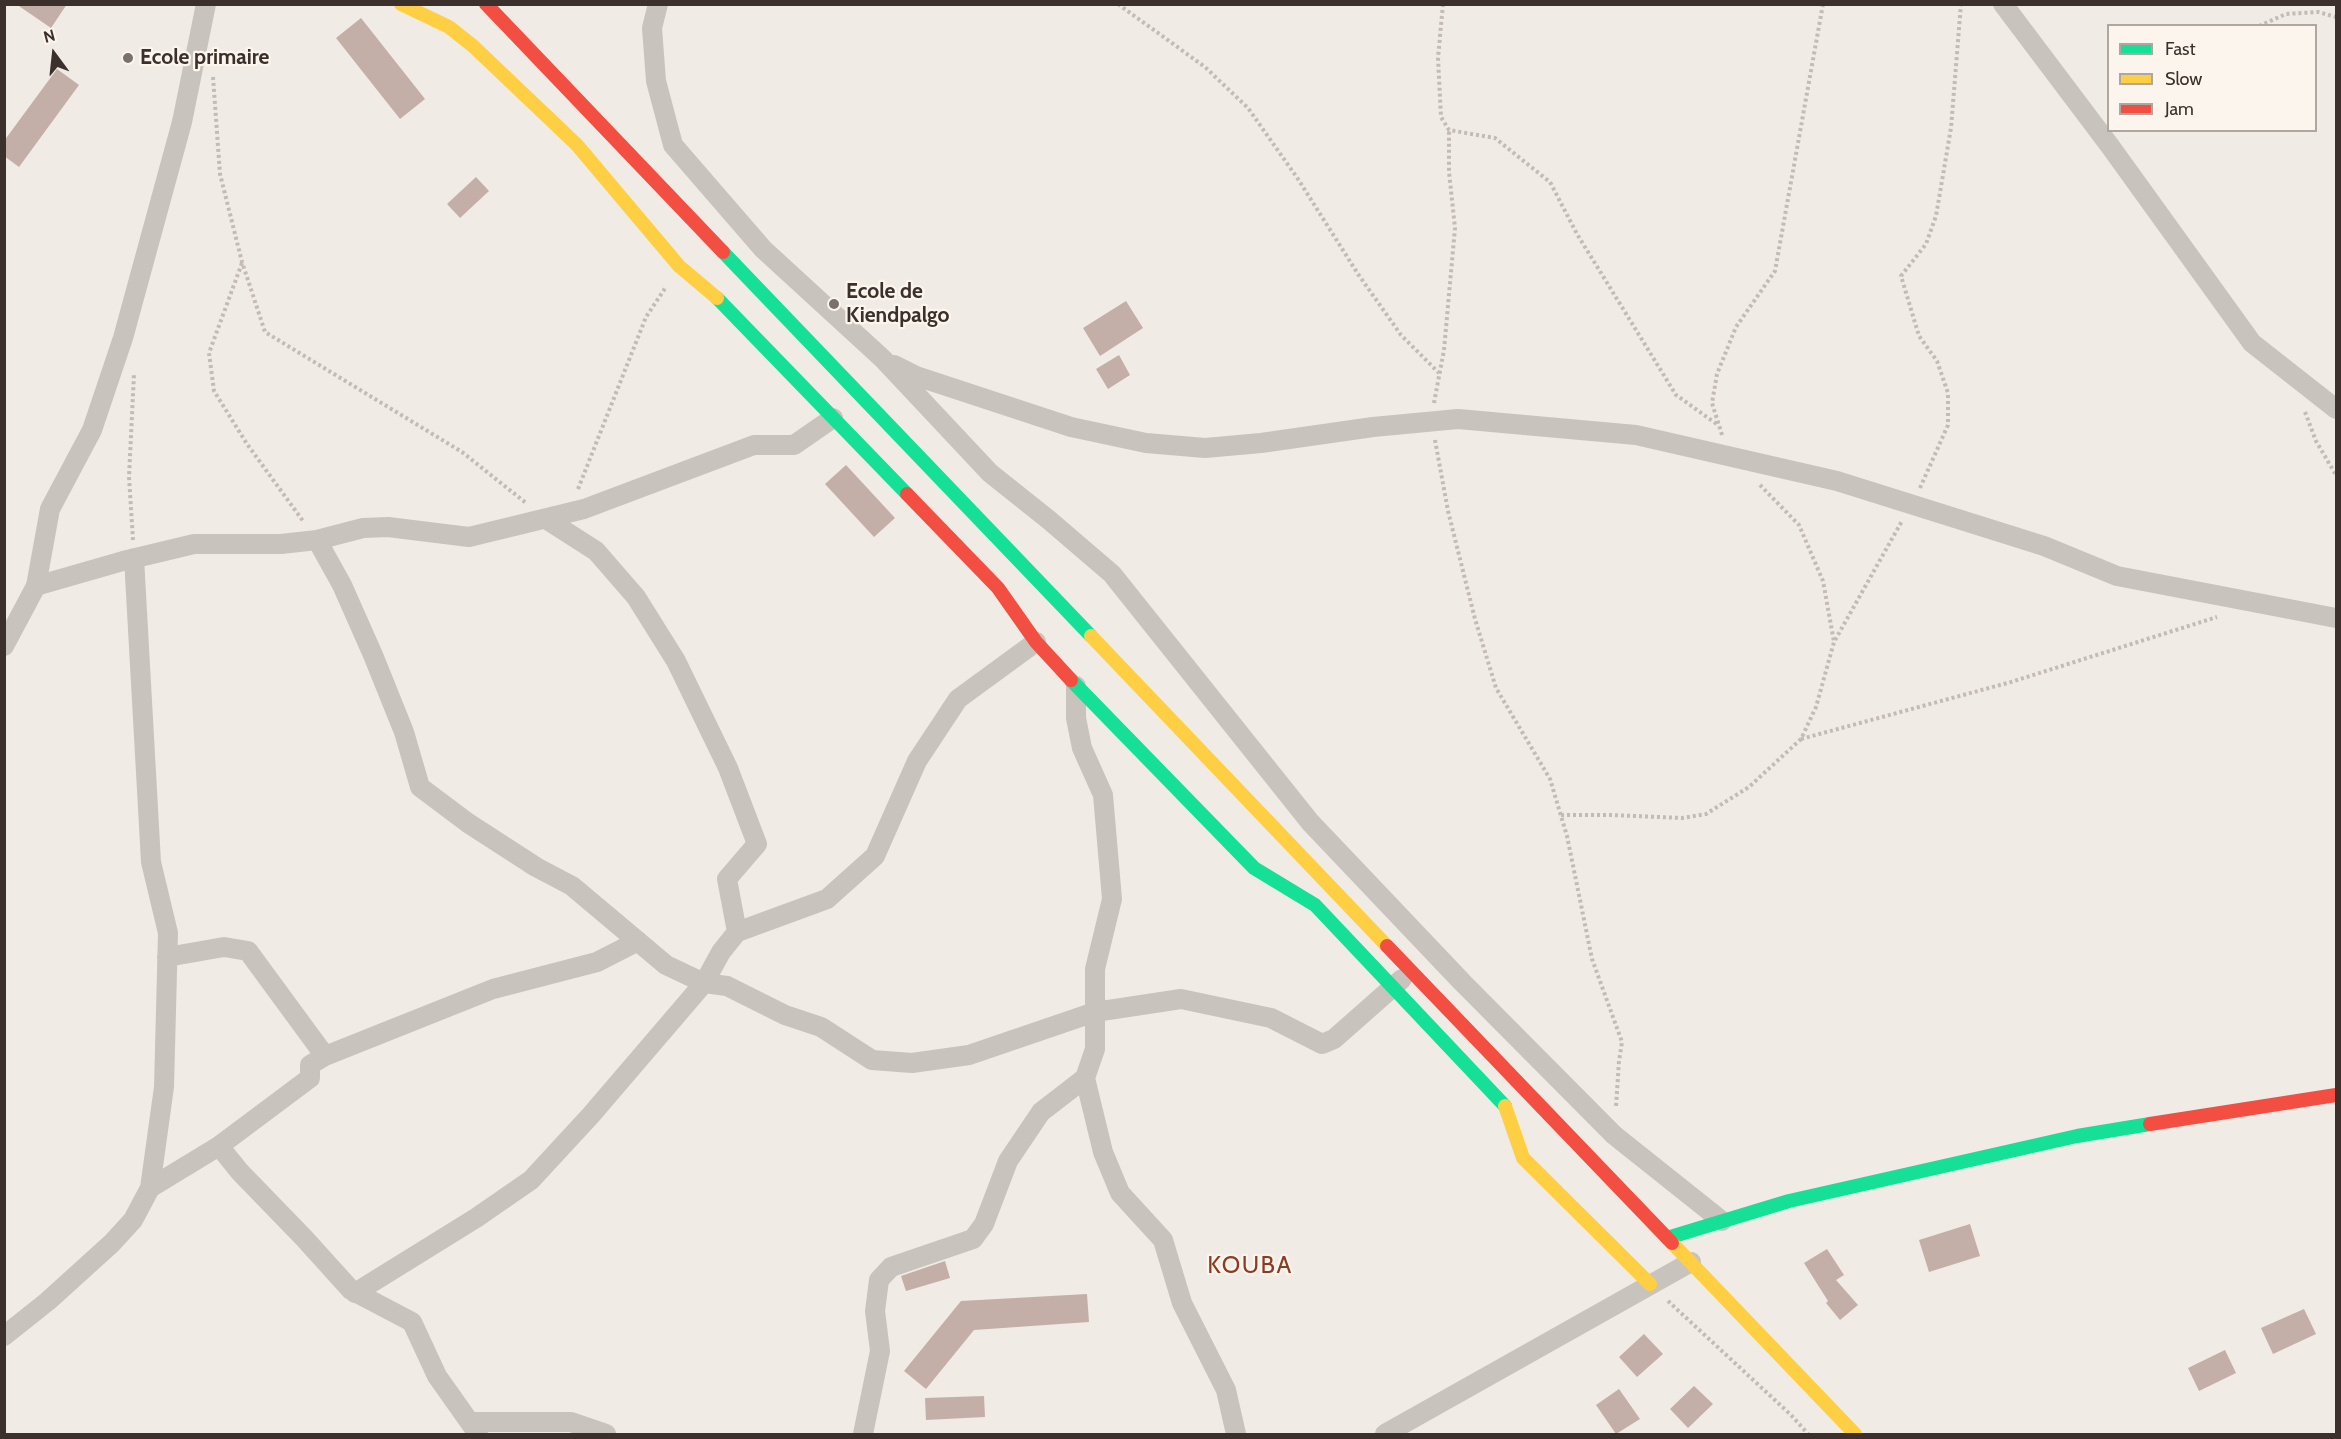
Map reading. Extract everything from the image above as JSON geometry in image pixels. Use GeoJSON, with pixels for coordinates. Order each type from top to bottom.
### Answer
{"type":"FeatureCollection","features":[{"type":"Feature","properties":{"kind":"main road"},"geometry":{"type":"LineString","coordinates":[[401,4],[449,27],[473,46],[577,145],[679,266],[722,303],[998,588],[1036,642],[1076,686],[1254,868],[1315,905],[1507,1108],[1523,1158],[1650,1284]]}},
{"type":"Feature","properties":{"kind":"main road"},"geometry":{"type":"LineString","coordinates":[[486,4],[1855,1434]]}},
{"type":"Feature","properties":{"kind":"main road"},"geometry":{"type":"LineString","coordinates":[[1666,1238],[1789,1201],[2077,1136],[2337,1095]]}},
{"type":"Feature","properties":{"kind":"street"},"geometry":{"type":"LineString","coordinates":[[4,646],[36,586],[50,509],[92,430],[123,338],[182,122],[206,4]]}},
{"type":"Feature","properties":{"kind":"street"},"geometry":{"type":"LineString","coordinates":[[658,4],[652,28],[656,81],[673,145],[763,249],[883,359],[990,473],[1112,574],[1310,822],[1462,982],[1614,1135],[1722,1221]]}},
{"type":"Feature","properties":{"kind":"street"},"geometry":{"type":"LineString","coordinates":[[2003,4],[2110,146],[2252,343],[2337,409]]}},
{"type":"Feature","properties":{"kind":"street"},"geometry":{"type":"LineString","coordinates":[[883,359],[916,376],[1071,427],[1146,443],[1205,447],[1239,445],[1458,419],[1636,435],[1848,484],[2044,546],[2117,576],[2337,618]]}},
{"type":"Feature","properties":{"kind":"street"},"geometry":{"type":"LineString","coordinates":[[36,586],[134,558],[194,544],[281,544],[317,540],[363,528],[388,527],[469,537],[584,509],[753,445],[794,445],[834,418]]}},
{"type":"Feature","properties":{"kind":"street"},"geometry":{"type":"LineString","coordinates":[[546,519],[596,551],[636,597],[676,661],[728,768],[757,844],[727,879],[737,932]]}},
{"type":"Feature","properties":{"kind":"street"},"geometry":{"type":"LineString","coordinates":[[317,540],[342,585],[373,655],[404,732],[420,787],[468,823],[536,867],[572,886],[666,965],[704,983],[727,986],[784,1015],[821,1027],[872,1060],[912,1063],[969,1055],[1095,1012],[1181,999],[1271,1018],[1322,1044],[1334,1039],[1412,970]]}},
{"type":"Feature","properties":{"kind":"street"},"geometry":{"type":"LineString","coordinates":[[4,1336],[48,1301],[112,1243],[133,1220],[150,1188],[164,1087],[168,933],[151,862],[134,558]]}},
{"type":"Feature","properties":{"kind":"street"},"geometry":{"type":"LineString","coordinates":[[355,1293],[476,1218],[531,1180],[591,1115],[704,983],[721,952],[737,932],[827,899],[875,856],[917,761],[958,699],[1036,642]]}},
{"type":"Feature","properties":{"kind":"street"},"geometry":{"type":"LineString","coordinates":[[863,1434],[880,1351],[875,1311],[879,1280],[891,1267],[973,1239],[984,1224],[1008,1161],[1041,1112],[1084,1078],[1095,1049],[1095,969],[1112,899],[1103,795],[1082,748],[1076,718],[1076,686]]}},
{"type":"Feature","properties":{"kind":"street"},"geometry":{"type":"LineString","coordinates":[[150,1188],[219,1146],[310,1078],[310,1065],[325,1056],[493,988],[597,962],[638,941]]}},
{"type":"Feature","properties":{"kind":"street"},"geometry":{"type":"LineString","coordinates":[[167,957],[224,947],[248,951],[325,1056]]}},
{"type":"Feature","properties":{"kind":"street"},"geometry":{"type":"LineString","coordinates":[[1084,1078],[1102,1152],[1120,1193],[1163,1240],[1182,1303],[1226,1390],[1236,1434]]}},
{"type":"Feature","properties":{"kind":"street"},"geometry":{"type":"LineString","coordinates":[[219,1146],[240,1172],[355,1293],[412,1322],[437,1376],[475,1428],[571,1422],[606,1434]]}},
{"type":"Feature","properties":{"kind":"street"},"geometry":{"type":"LineString","coordinates":[[1385,1434],[1691,1262]]}},
{"type":"Feature","properties":{"kind":"path"},"geometry":{"type":"LineString","coordinates":[[1118,4],[1205,67],[1248,108],[1401,335],[1440,373]]}},
{"type":"Feature","properties":{"kind":"path"},"geometry":{"type":"LineString","coordinates":[[1443,4],[1439,70],[1441,117],[1449,130],[1449,172],[1455,228],[1440,373],[1431,422],[1448,511],[1478,631],[1496,688],[1550,779],[1567,836],[1592,959],[1622,1042],[1618,1061],[1614,1135]]}},
{"type":"Feature","properties":{"kind":"path"},"geometry":{"type":"LineString","coordinates":[[1823,4],[1775,271],[1736,327],[1716,374],[1712,404],[1729,456],[1799,525],[1823,581],[1834,642]]}},
{"type":"Feature","properties":{"kind":"path"},"geometry":{"type":"LineString","coordinates":[[2264,24],[2286,14],[2318,12],[2337,17]]}},
{"type":"Feature","properties":{"kind":"path"},"geometry":{"type":"LineString","coordinates":[[213,72],[220,174],[242,262],[265,332],[462,452],[546,519]]}},
{"type":"Feature","properties":{"kind":"path"},"geometry":{"type":"LineString","coordinates":[[1449,130],[1495,138],[1550,182],[1577,234],[1676,395],[1719,426]]}},
{"type":"Feature","properties":{"kind":"path"},"geometry":{"type":"LineString","coordinates":[[242,262],[209,353],[214,391],[247,444],[317,540]]}},
{"type":"Feature","properties":{"kind":"path"},"geometry":{"type":"LineString","coordinates":[[567,513],[646,317],[679,266]]}},
{"type":"Feature","properties":{"kind":"path"},"geometry":{"type":"LineString","coordinates":[[134,558],[129,477],[135,371]]}},
{"type":"Feature","properties":{"kind":"path"},"geometry":{"type":"LineString","coordinates":[[2303,408],[2316,441],[2337,475]]}},
{"type":"Feature","properties":{"kind":"path"},"geometry":{"type":"LineString","coordinates":[[1801,740],[2011,682],[2206,620],[2227,616]]}},
{"type":"Feature","properties":{"kind":"path"},"geometry":{"type":"LineString","coordinates":[[1650,1284],[1791,1415],[1808,1434]]}},
{"type":"Feature","properties":{"kind":"building"},"geometry":{"type":"Polygon","coordinates":[[[16,4],[67,4],[51,28],[16,4]]]}},
{"type":"Feature","properties":{"kind":"building"},"geometry":{"type":"Polygon","coordinates":[[[361,18],[425,99],[400,119],[336,38],[361,18]]]}},
{"type":"Feature","properties":{"kind":"building"},"geometry":{"type":"Polygon","coordinates":[[[57,69],[79,85],[19,167],[4,156],[4,141],[57,69]]]}},
{"type":"Feature","properties":{"kind":"building"},"geometry":{"type":"Polygon","coordinates":[[[476,177],[489,191],[460,218],[447,204],[476,177]]]}},
{"type":"Feature","properties":{"kind":"building"},"geometry":{"type":"Polygon","coordinates":[[[1126,301],[1143,328],[1100,356],[1083,328],[1126,301]]]}},
{"type":"Feature","properties":{"kind":"building"},"geometry":{"type":"Polygon","coordinates":[[[1119,355],[1130,375],[1108,389],[1096,369],[1119,355]]]}},
{"type":"Feature","properties":{"kind":"building"},"geometry":{"type":"Polygon","coordinates":[[[846,465],[895,518],[874,537],[825,484],[846,465]]]}},
{"type":"Feature","properties":{"kind":"building"},"geometry":{"type":"Polygon","coordinates":[[[1970,1224],[1980,1256],[1929,1272],[1919,1240],[1970,1224]]]}},
{"type":"Feature","properties":{"kind":"building"},"geometry":{"type":"Polygon","coordinates":[[[1827,1249],[1844,1275],[1836,1280],[1858,1305],[1840,1320],[1826,1303],[1828,1301],[1804,1263],[1827,1249]]]}},
{"type":"Feature","properties":{"kind":"building"},"geometry":{"type":"Polygon","coordinates":[[[945,1261],[950,1278],[906,1291],[901,1276],[945,1261]]]}},
{"type":"Feature","properties":{"kind":"building"},"geometry":{"type":"Polygon","coordinates":[[[1087,1294],[1089,1322],[974,1330],[926,1389],[904,1371],[961,1301],[1087,1294]]]}},
{"type":"Feature","properties":{"kind":"building"},"geometry":{"type":"Polygon","coordinates":[[[2304,1309],[2316,1334],[2273,1354],[2261,1328],[2304,1309]]]}},
{"type":"Feature","properties":{"kind":"building"},"geometry":{"type":"Polygon","coordinates":[[[1644,1334],[1663,1354],[1637,1377],[1619,1357],[1644,1334]]]}},
{"type":"Feature","properties":{"kind":"building"},"geometry":{"type":"Polygon","coordinates":[[[2225,1350],[2236,1373],[2199,1391],[2188,1368],[2225,1350]]]}},
{"type":"Feature","properties":{"kind":"building"},"geometry":{"type":"Polygon","coordinates":[[[1694,1386],[1713,1404],[1688,1428],[1670,1409],[1694,1386]]]}},
{"type":"Feature","properties":{"kind":"building"},"geometry":{"type":"Polygon","coordinates":[[[1619,1389],[1640,1419],[1616,1434],[1596,1405],[1619,1389]]]}},
{"type":"Feature","properties":{"kind":"building"},"geometry":{"type":"Polygon","coordinates":[[[984,1396],[985,1417],[926,1420],[925,1398],[984,1396]]]}},
{"type":"Feature","properties":{"kind":"traffic: fast"},"geometry":{"type":"LineString","coordinates":[[723,252],[1091,636]]}},
{"type":"Feature","properties":{"kind":"traffic: fast"},"geometry":{"type":"LineString","coordinates":[[717,298],[907,494]]}},
{"type":"Feature","properties":{"kind":"traffic: fast"},"geometry":{"type":"LineString","coordinates":[[1071,680],[1254,868],[1315,905],[1505,1106]]}},
{"type":"Feature","properties":{"kind":"traffic: fast"},"geometry":{"type":"LineString","coordinates":[[1667,1238],[1789,1201],[2077,1136],[2150,1124]]}},
{"type":"Feature","properties":{"kind":"traffic: slow"},"geometry":{"type":"LineString","coordinates":[[401,4],[449,27],[473,46],[577,145],[679,266],[717,298]]}},
{"type":"Feature","properties":{"kind":"traffic: slow"},"geometry":{"type":"LineString","coordinates":[[1091,636],[1387,946]]}},
{"type":"Feature","properties":{"kind":"traffic: slow"},"geometry":{"type":"LineString","coordinates":[[1505,1106],[1523,1158],[1650,1284]]}},
{"type":"Feature","properties":{"kind":"traffic: slow"},"geometry":{"type":"LineString","coordinates":[[1672,1243],[1855,1434]]}},
{"type":"Feature","properties":{"kind":"traffic: jam"},"geometry":{"type":"LineString","coordinates":[[486,4],[723,252]]}},
{"type":"Feature","properties":{"kind":"traffic: jam"},"geometry":{"type":"LineString","coordinates":[[907,494],[998,588],[1036,642],[1071,680]]}},
{"type":"Feature","properties":{"kind":"traffic: jam"},"geometry":{"type":"LineString","coordinates":[[1387,946],[1672,1243]]}},
{"type":"Feature","properties":{"kind":"traffic: jam"},"geometry":{"type":"LineString","coordinates":[[2150,1124],[2336,1095]]}},
{"type":"Feature","properties":{"kind":"place","name":"Ecole primaire"},"geometry":{"type":"Point","coordinates":[128,58]}},
{"type":"Feature","properties":{"kind":"place","name":"Ecole de Kiendpalgo"},"geometry":{"type":"Point","coordinates":[834,304]}},
{"type":"Feature","properties":{"kind":"district","name":"KOUBA"},"geometry":{"type":"Point","coordinates":[1250,1266]}}]}
